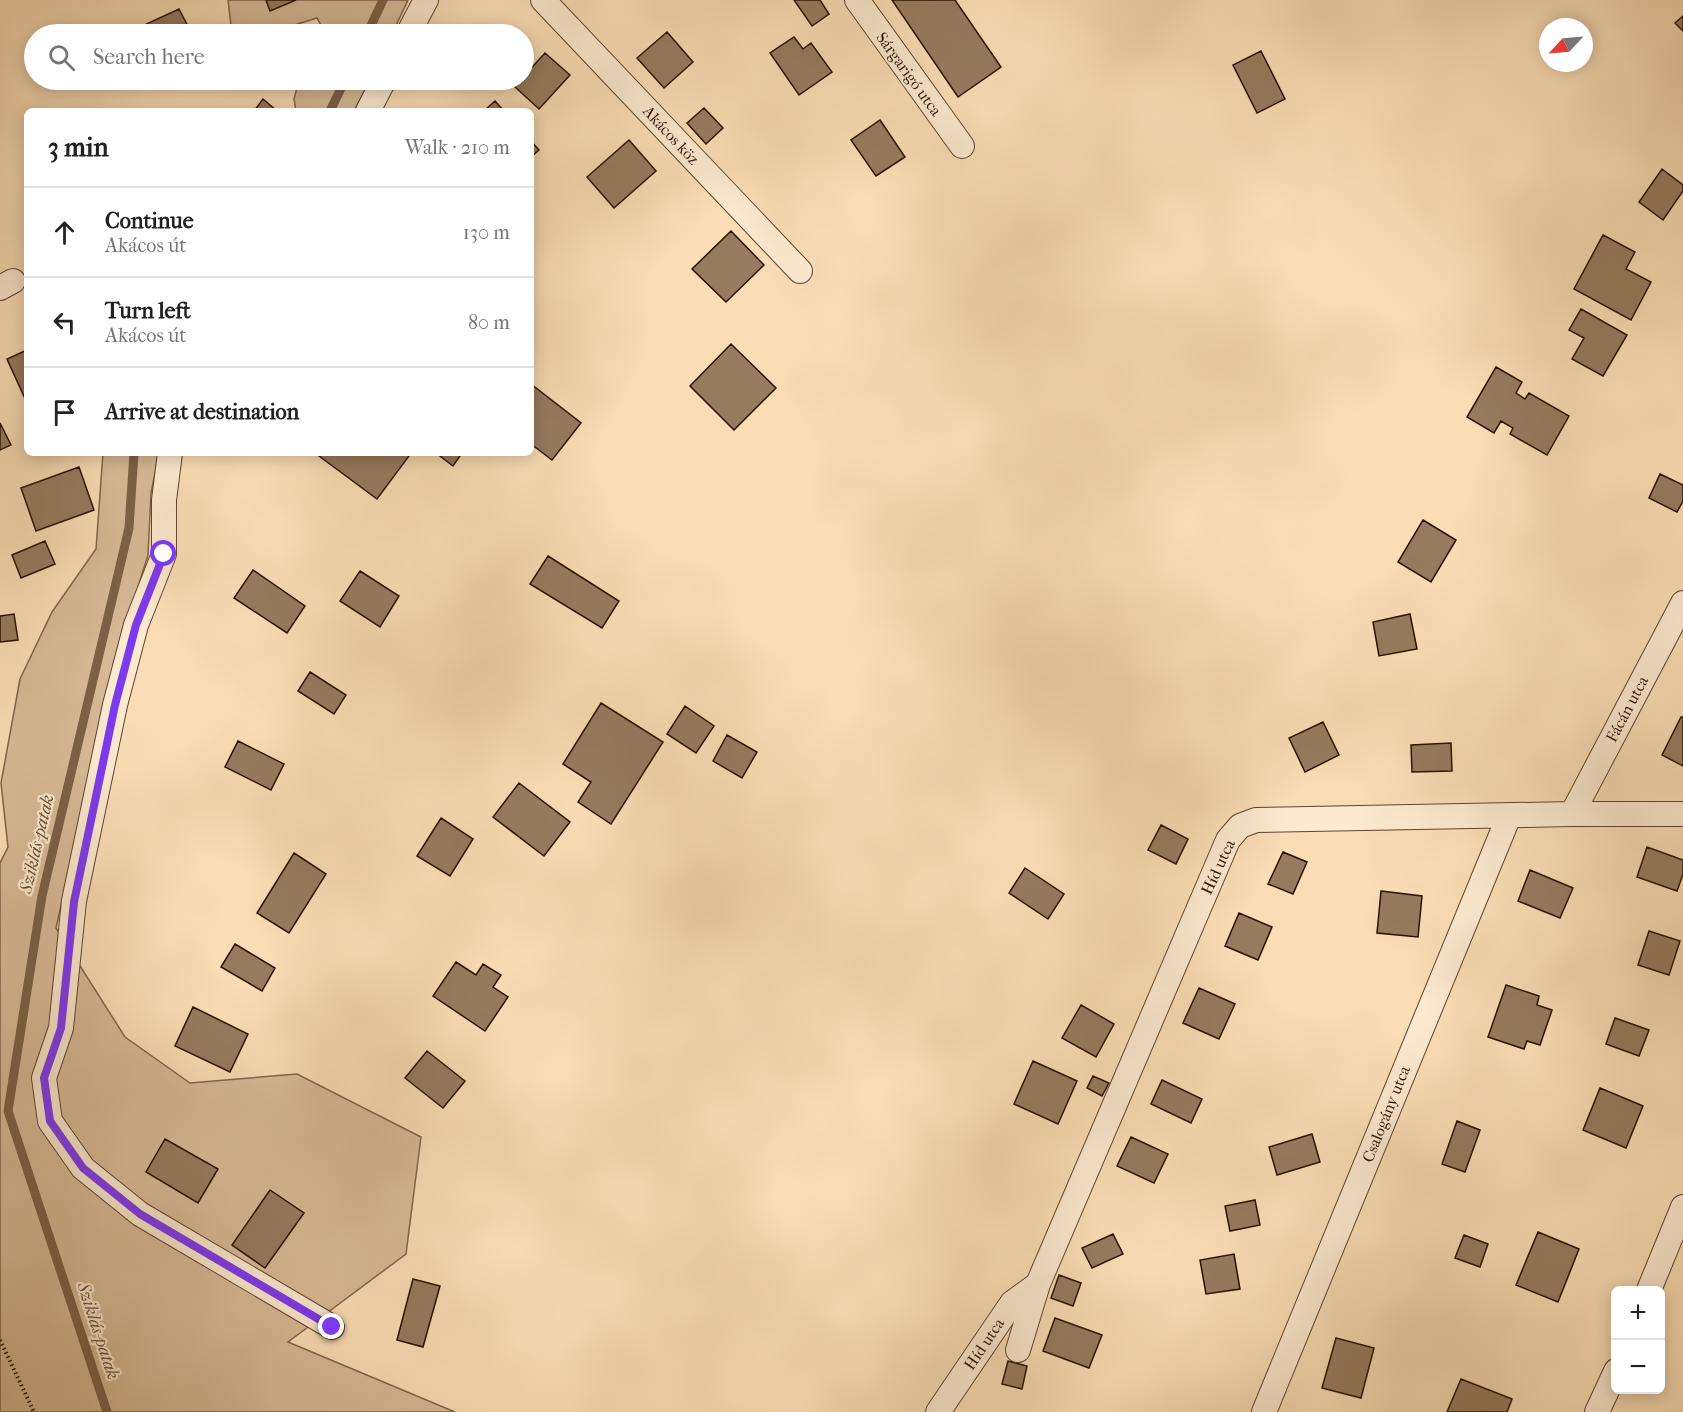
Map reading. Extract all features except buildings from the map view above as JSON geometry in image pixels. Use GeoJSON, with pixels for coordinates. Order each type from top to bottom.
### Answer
{"type":"FeatureCollection","features":[{"type":"Feature","properties":{"kind":"street"},"geometry":{"type":"LineString","coordinates":[[413,24],[426,0]]}},
{"type":"Feature","properties":{"kind":"street","name":"Akácos köz"},"geometry":{"type":"LineString","coordinates":[[543,0],[800,271]]}},
{"type":"Feature","properties":{"kind":"street","name":"Sárgarigó utca"},"geometry":{"type":"LineString","coordinates":[[857,0],[962,146]]}},
{"type":"Feature","properties":{"kind":"street"},"geometry":{"type":"LineString","coordinates":[[370,108],[379,90]]}},
{"type":"Feature","properties":{"kind":"street"},"geometry":{"type":"LineString","coordinates":[[170,456],[164,500],[164,554],[136,625],[115,705],[74,902],[61,1028],[44,1078],[50,1121],[83,1168],[140,1214],[332,1327]]}},
{"type":"Feature","properties":{"kind":"street","name":"Fácán utca"},"geometry":{"type":"LineString","coordinates":[[1572,814],[1683,603]]}},
{"type":"Feature","properties":{"kind":"street","name":"Híd utca"},"geometry":{"type":"LineString","coordinates":[[1018,1350],[1038,1284],[1228,840],[1240,826],[1256,820],[1683,814]]}},
{"type":"Feature","properties":{"kind":"street","name":"Csalogány utca"},"geometry":{"type":"LineString","coordinates":[[1264,1412],[1509,816]]}},
{"type":"Feature","properties":{"kind":"street"},"geometry":{"type":"LineString","coordinates":[[1651,1286],[1683,1207]]}},
{"type":"Feature","properties":{"kind":"street","name":"Híd utca"},"geometry":{"type":"LineString","coordinates":[[938,1412],[1012,1303],[1038,1284]]}},
{"type":"Feature","properties":{"kind":"street"},"geometry":{"type":"LineString","coordinates":[[1597,1412],[1611,1382]]}},
{"type":"Feature","properties":{"kind":"path"},"geometry":{"type":"LineString","coordinates":[[0,1340],[34,1412]]}},
{"type":"Feature","properties":{"kind":"shaded area"},"geometry":{"type":"Polygon","coordinates":[[[228,0],[408,0],[397,24],[320,24],[317,18],[298,24],[231,24],[228,0]]]}},
{"type":"Feature","properties":{"kind":"shaded area"},"geometry":{"type":"Polygon","coordinates":[[[296,90],[365,90],[356,108],[296,108],[294,99],[296,90]]]}},
{"type":"Feature","properties":{"kind":"shaded area"},"geometry":{"type":"Polygon","coordinates":[[[103,456],[158,456],[151,493],[148,555],[116,657],[56,928],[125,1037],[190,1083],[297,1074],[421,1137],[406,1254],[288,1342],[455,1412],[0,1412],[0,863],[8,847],[1,783],[20,679],[52,612],[96,549],[103,456]]]}},
{"type":"Feature","properties":{"kind":"waterway","name":"Sziklás-patak"},"geometry":{"type":"LineString","coordinates":[[372,24],[383,0]]}},
{"type":"Feature","properties":{"kind":"waterway","name":"Sziklás-patak"},"geometry":{"type":"LineString","coordinates":[[331,108],[340,90]]}},
{"type":"Feature","properties":{"kind":"waterway","name":"Sziklás-patak"},"geometry":{"type":"LineString","coordinates":[[107,1412],[8,1111],[42,896],[129,528],[134,456]]}},
{"type":"Feature","properties":{"kind":"route"},"geometry":{"type":"LineString","coordinates":[[164,554],[136,625],[115,705],[74,902],[61,1028],[44,1078],[50,1121],[83,1168],[140,1214],[332,1327]]}}]}
